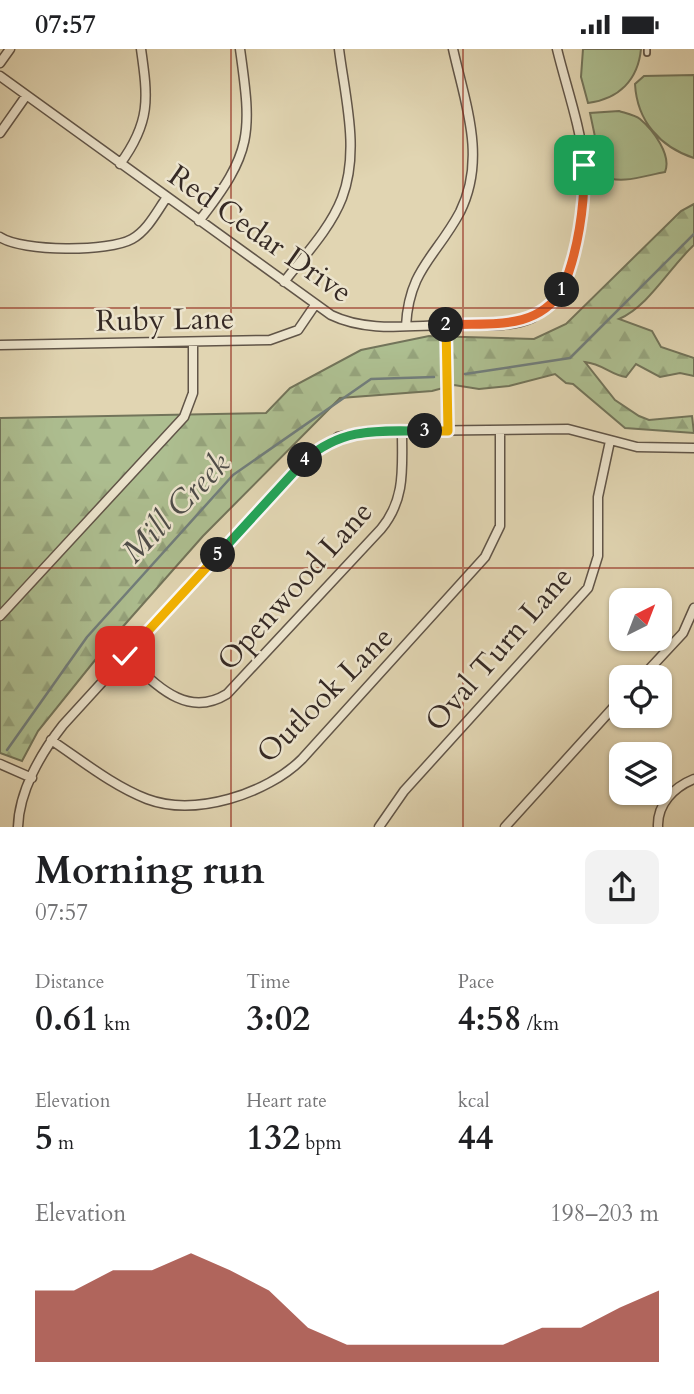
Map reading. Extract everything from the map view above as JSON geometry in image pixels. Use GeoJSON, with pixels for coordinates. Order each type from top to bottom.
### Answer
{"type":"FeatureCollection","features":[{"type":"Feature","properties":{"kind":"street"},"geometry":{"type":"LineString","coordinates":[[0,63],[10,49]]}},
{"type":"Feature","properties":{"kind":"street"},"geometry":{"type":"LineString","coordinates":[[120,163],[135,142],[145,118],[147,96],[141,49]]}},
{"type":"Feature","properties":{"kind":"street"},"geometry":{"type":"LineString","coordinates":[[199,221],[238,166],[247,138],[249,115],[240,49]]}},
{"type":"Feature","properties":{"kind":"street"},"geometry":{"type":"LineString","coordinates":[[284,282],[334,213],[345,186],[350,136],[339,49]]}},
{"type":"Feature","properties":{"kind":"street"},"geometry":{"type":"LineString","coordinates":[[406,326],[407,306],[415,280],[459,214],[472,177],[473,134],[453,49]]}},
{"type":"Feature","properties":{"kind":"street","name":"Red Cedar Drive"},"geometry":{"type":"LineString","coordinates":[[0,76],[315,305],[352,324],[446,325],[525,320],[555,300],[567,280],[578,227],[584,165],[561,51]]}},
{"type":"Feature","properties":{"kind":"street"},"geometry":{"type":"LineString","coordinates":[[0,134],[26,96]]}},
{"type":"Feature","properties":{"kind":"street"},"geometry":{"type":"LineString","coordinates":[[0,237],[29,247],[118,244],[139,235],[167,197]]}},
{"type":"Feature","properties":{"kind":"street","name":"Ruby Lane"},"geometry":{"type":"LineString","coordinates":[[0,345],[281,338],[298,330],[315,305]]}},
{"type":"Feature","properties":{"kind":"street"},"geometry":{"type":"LineString","coordinates":[[446,325],[448,431]]}},
{"type":"Feature","properties":{"kind":"street"},"geometry":{"type":"LineString","coordinates":[[0,616],[184,417],[193,393],[193,342]]}},
{"type":"Feature","properties":{"kind":"street"},"geometry":{"type":"LineString","coordinates":[[18,827],[21,803],[51,740],[125,656],[317,450],[346,435],[500,429],[568,429],[646,448],[694,448]]}},
{"type":"Feature","properties":{"kind":"street","name":"Outlook Lane"},"geometry":{"type":"LineString","coordinates":[[51,740],[128,789],[152,801],[166,803],[224,800],[248,795],[282,777],[302,759],[485,557],[500,526],[500,429]]}},
{"type":"Feature","properties":{"kind":"street","name":"Openwood Lane"},"geometry":{"type":"LineString","coordinates":[[125,656],[179,700],[206,703],[227,694],[390,517],[402,487],[402,431]]}},
{"type":"Feature","properties":{"kind":"street","name":"Oval Turn Lane"},"geometry":{"type":"LineString","coordinates":[[379,827],[404,791],[588,588],[598,556],[598,496],[610,441]]}},
{"type":"Feature","properties":{"kind":"street"},"geometry":{"type":"LineString","coordinates":[[653,665],[682,633],[694,608]]}},
{"type":"Feature","properties":{"kind":"street"},"geometry":{"type":"LineString","coordinates":[[505,827],[609,712]]}},
{"type":"Feature","properties":{"kind":"street"},"geometry":{"type":"LineString","coordinates":[[0,764],[32,778]]}},
{"type":"Feature","properties":{"kind":"street"},"geometry":{"type":"LineString","coordinates":[[658,827],[660,811],[670,794],[694,779]]}},
{"type":"Feature","properties":{"kind":"green space"},"geometry":{"type":"Polygon","coordinates":[[[583,49],[641,49],[636,70],[625,86],[609,97],[588,103],[581,77],[583,49]]]}},
{"type":"Feature","properties":{"kind":"green space"},"geometry":{"type":"Polygon","coordinates":[[[694,75],[694,158],[671,147],[652,131],[640,110],[635,84],[644,76],[694,75]]]}},
{"type":"Feature","properties":{"kind":"green space"},"geometry":{"type":"Polygon","coordinates":[[[619,111],[640,119],[655,136],[666,158],[665,172],[624,180],[603,175],[590,113],[619,111]]]}},
{"type":"Feature","properties":{"kind":"green space"},"geometry":{"type":"Polygon","coordinates":[[[694,204],[694,245],[640,305],[619,319],[652,331],[661,347],[694,358],[694,376],[680,373],[660,377],[636,364],[626,377],[585,362],[615,400],[639,416],[649,420],[692,416],[694,433],[625,428],[573,384],[566,383],[555,374],[509,386],[479,389],[454,385],[432,391],[340,398],[203,536],[112,639],[38,731],[22,761],[0,753],[0,418],[266,413],[290,388],[361,350],[429,336],[534,339],[566,324],[681,211],[694,204]]]}},
{"type":"Feature","properties":{"kind":"waterway","name":"Mill Creek"},"geometry":{"type":"LineString","coordinates":[[465,374],[570,358],[694,234]]}},
{"type":"Feature","properties":{"kind":"waterway","name":"Mill Creek"},"geometry":{"type":"LineString","coordinates":[[7,750],[87,637],[233,475],[371,379],[434,377]]}},
{"type":"Feature","properties":{"kind":"route"},"geometry":{"type":"LineString","coordinates":[[125,656],[305,460],[327,442],[363,432],[448,431],[446,325],[515,323],[534,316],[555,300],[571,267],[583,194],[584,165]]}}]}
